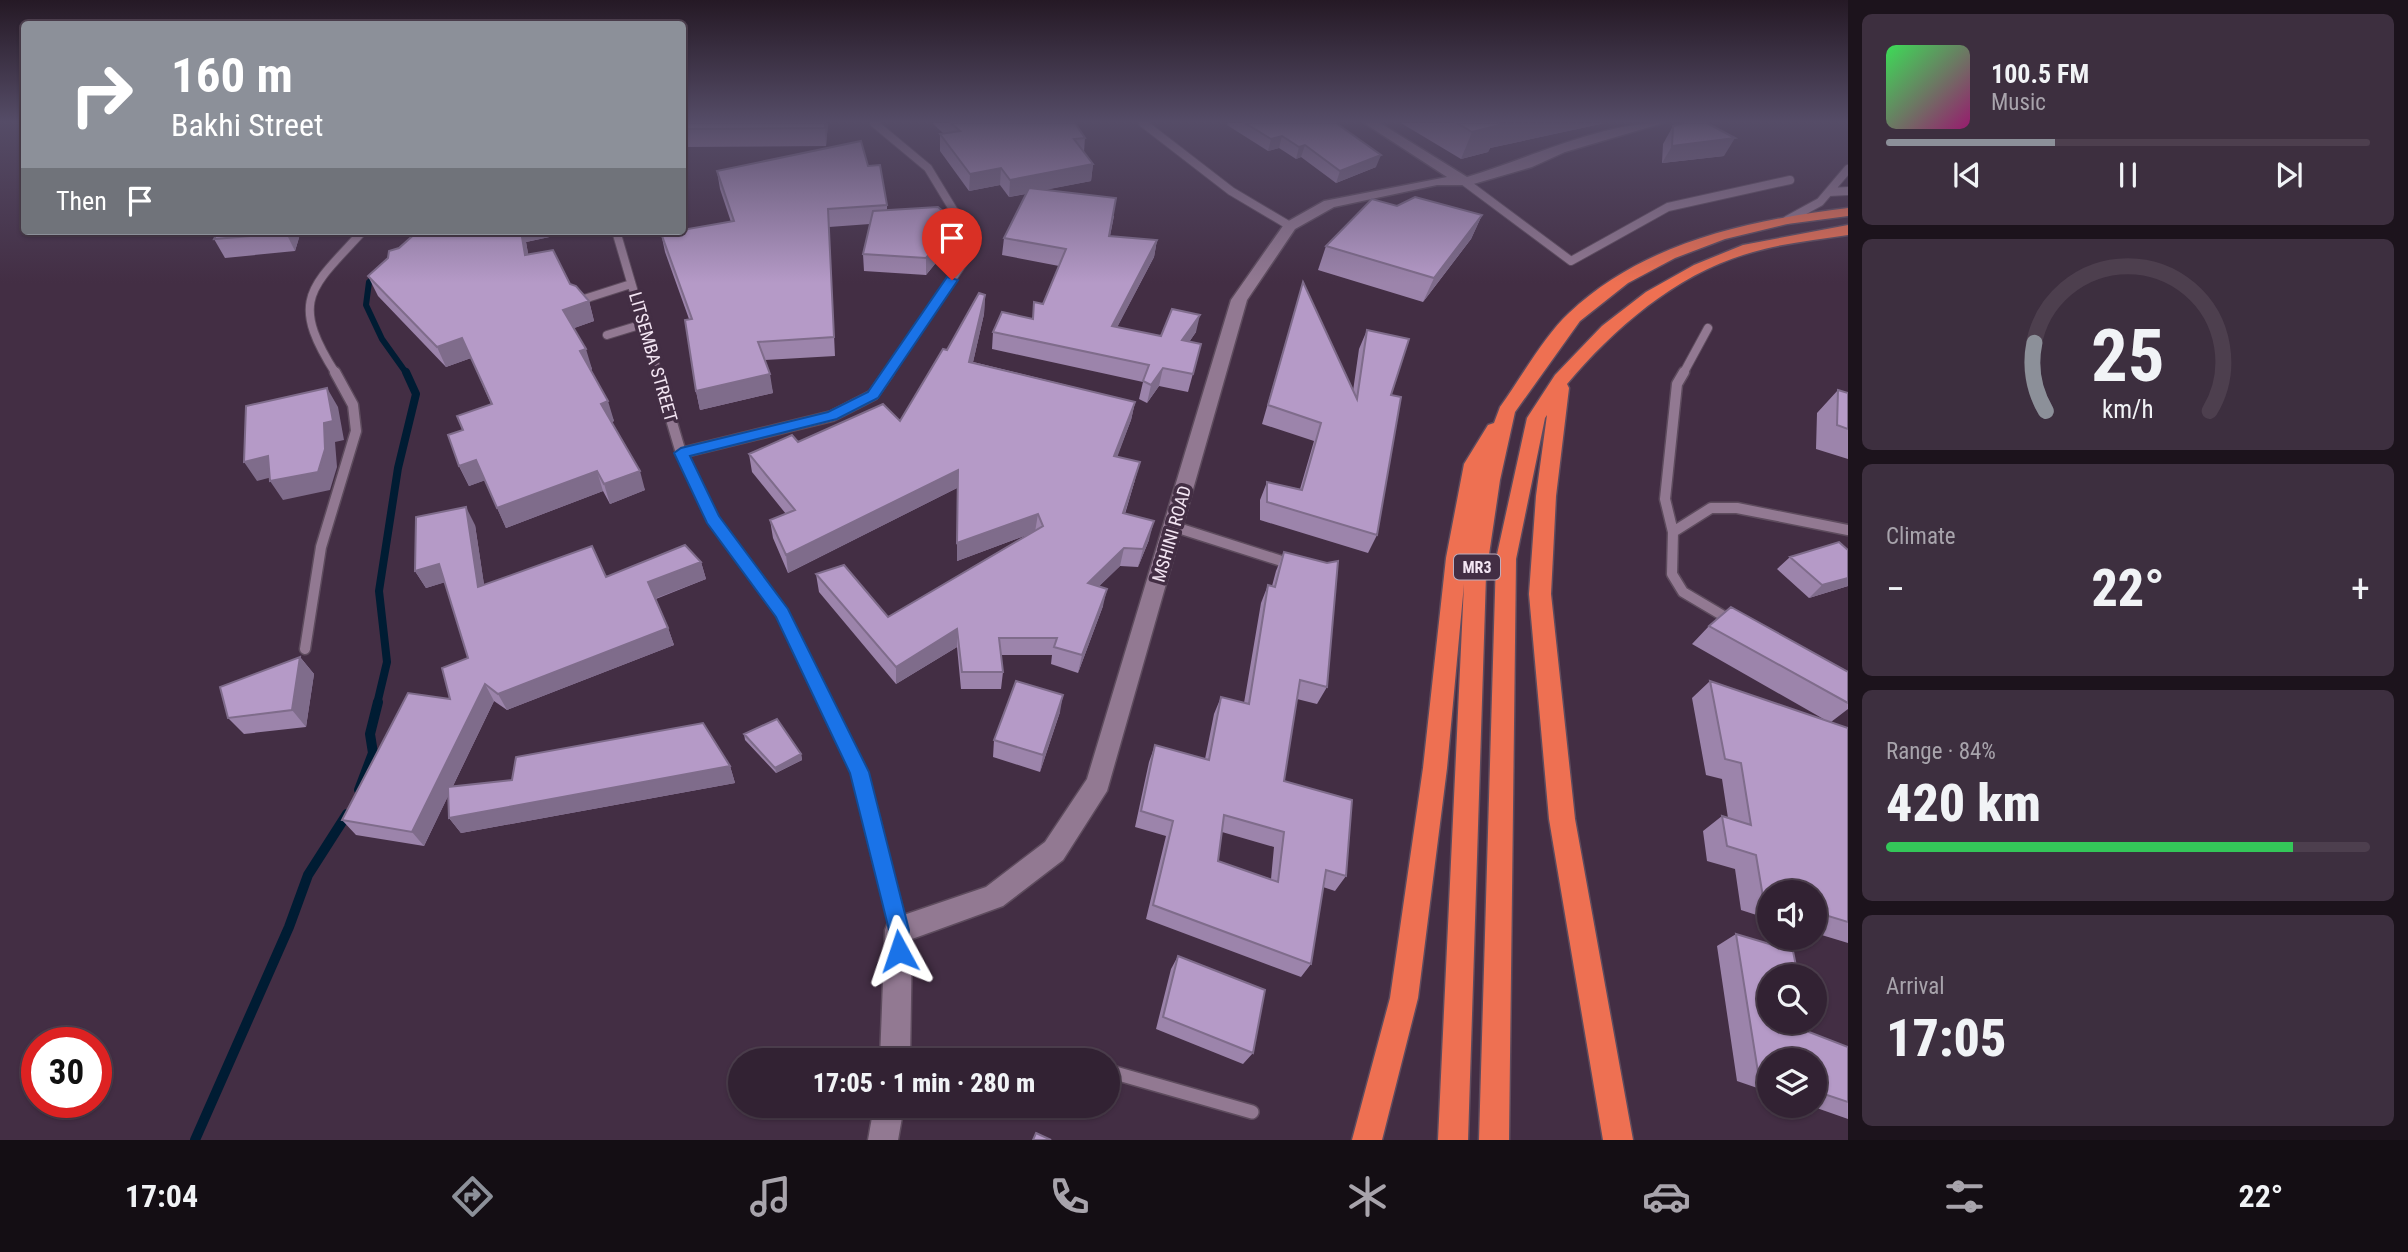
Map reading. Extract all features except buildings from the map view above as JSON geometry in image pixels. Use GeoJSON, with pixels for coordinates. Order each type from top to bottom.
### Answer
{"type":"FeatureCollection","features":[{"type":"Feature","properties":{"kind":"highway","name":"MR3"},"geometry":{"type":"LineString","coordinates":[[1453,1140],[1475,575],[1490,480],[1506,411],[1574,317],[1622,280],[1669,255],[1707,241],[1787,220],[1848,212]]}},
{"type":"Feature","properties":{"kind":"highway","name":"MR3"},"geometry":{"type":"LineString","coordinates":[[1494,1140],[1506,559],[1536,418],[1561,379],[1608,330],[1652,295],[1700,268],[1748,248],[1848,229]]}},
{"type":"Feature","properties":{"kind":"highway"},"geometry":{"type":"LineString","coordinates":[[1561,379],[1546,496],[1539,594],[1562,819],[1618,1140]]}},
{"type":"Feature","properties":{"kind":"highway"},"geometry":{"type":"LineString","coordinates":[[1367,1140],[1404,998],[1435,768],[1456,558],[1474,464],[1506,411]]}},
{"type":"Feature","properties":{"kind":"street"},"geometry":{"type":"LineString","coordinates":[[1456,176],[1465,182]]}},
{"type":"Feature","properties":{"kind":"street","name":"MSHINI ROAD"},"geometry":{"type":"LineString","coordinates":[[899,930],[994,897],[1054,851],[1098,783],[1175,527],[1239,300],[1290,226],[1329,204],[1437,181],[1465,182],[1485,176]]}},
{"type":"Feature","properties":{"kind":"street","name":"LITSEMBA STREET"},"geometry":{"type":"LineString","coordinates":[[895,1048],[899,930]]}},
{"type":"Feature","properties":{"kind":"street"},"geometry":{"type":"LineString","coordinates":[[883,1140],[887,1118]]}},
{"type":"Feature","properties":{"kind":"lane"},"geometry":{"type":"LineString","coordinates":[[681,453],[832,416],[873,395],[967,257],[971,239],[933,176]]}},
{"type":"Feature","properties":{"kind":"lane"},"geometry":{"type":"LineString","coordinates":[[1212,176],[1231,191],[1290,226]]}},
{"type":"Feature","properties":{"kind":"lane"},"geometry":{"type":"LineString","coordinates":[[1787,220],[1820,202],[1842,176]]}},
{"type":"Feature","properties":{"kind":"lane"},"geometry":{"type":"LineString","coordinates":[[1465,182],[1571,261],[1668,207],[1790,180]]}},
{"type":"Feature","properties":{"kind":"lane"},"geometry":{"type":"LineString","coordinates":[[1829,192],[1848,191]]}},
{"type":"Feature","properties":{"kind":"lane"},"geometry":{"type":"LineString","coordinates":[[305,649],[316,566],[349,457],[356,420],[343,386],[318,343],[312,325],[310,298],[317,283],[359,235]]}},
{"type":"Feature","properties":{"kind":"lane","name":"LITSEMBA STREET"},"geometry":{"type":"LineString","coordinates":[[616,235],[681,453],[713,519],[782,613],[859,772],[899,930]]}},
{"type":"Feature","properties":{"kind":"lane"},"geometry":{"type":"LineString","coordinates":[[581,300],[631,284]]}},
{"type":"Feature","properties":{"kind":"lane"},"geometry":{"type":"LineString","coordinates":[[607,335],[643,324]]}},
{"type":"Feature","properties":{"kind":"lane"},"geometry":{"type":"LineString","coordinates":[[1708,328],[1677,384],[1665,499],[1673,532],[1672,574],[1684,592],[1712,611],[1748,628]]}},
{"type":"Feature","properties":{"kind":"lane"},"geometry":{"type":"LineString","coordinates":[[1673,532],[1711,508],[1786,515],[1848,530]]}},
{"type":"Feature","properties":{"kind":"lane"},"geometry":{"type":"LineString","coordinates":[[1175,527],[1307,569]]}},
{"type":"Feature","properties":{"kind":"lane"},"geometry":{"type":"LineString","coordinates":[[1120,1074],[1252,1112]]}},
{"type":"Feature","properties":{"kind":"waterway"},"geometry":{"type":"LineString","coordinates":[[379,274],[369,282],[366,305],[382,339],[407,374]]}},
{"type":"Feature","properties":{"kind":"waterway"},"geometry":{"type":"LineString","coordinates":[[377,704],[387,662],[379,591],[398,468],[416,394],[407,374]]}},
{"type":"Feature","properties":{"kind":"waterway"},"geometry":{"type":"LineString","coordinates":[[359,790],[373,753],[370,734],[378,702]]}},
{"type":"Feature","properties":{"kind":"waterway"},"geometry":{"type":"LineString","coordinates":[[195,1140],[289,927],[308,875],[347,814]]}},
{"type":"Feature","properties":{"kind":"route"},"geometry":{"type":"LineString","coordinates":[[899,951],[899,930],[859,772],[782,613],[713,519],[681,453],[832,416],[873,395],[952,280]]}}]}
